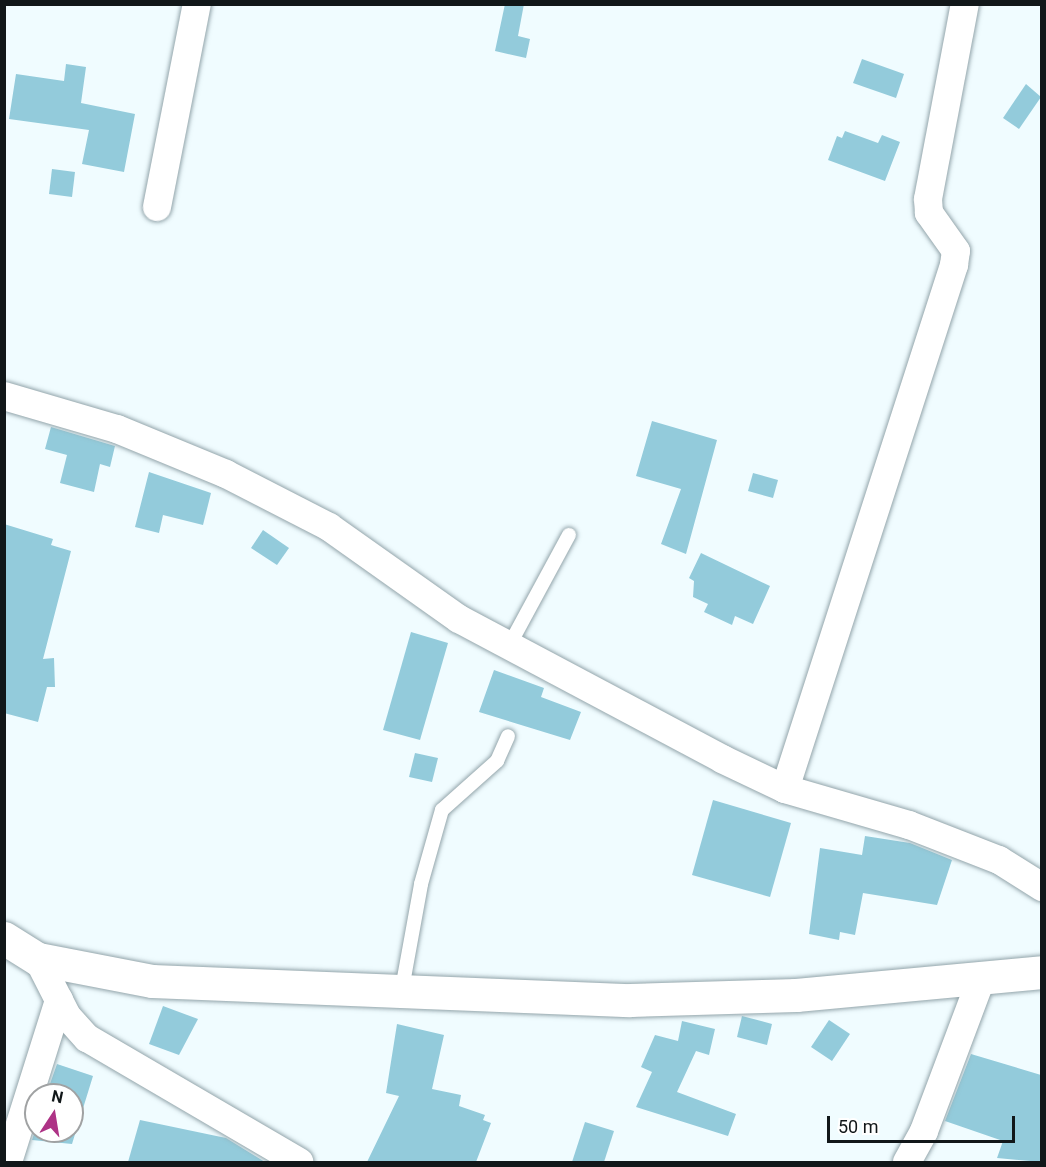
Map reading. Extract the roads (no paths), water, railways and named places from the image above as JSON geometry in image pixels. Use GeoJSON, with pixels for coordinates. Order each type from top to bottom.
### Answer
{"type":"FeatureCollection","features":[{"type":"Feature","properties":{"kind":"street"},"geometry":{"type":"LineString","coordinates":[[158,207],[197,4]]}},
{"type":"Feature","properties":{"kind":"street"},"geometry":{"type":"LineString","coordinates":[[785,789],[954,265],[956,251],[929,213],[928,199],[965,4]]}},
{"type":"Feature","properties":{"kind":"street"},"geometry":{"type":"LineString","coordinates":[[4,396],[117,429],[226,474],[329,527],[428,600],[785,789],[947,839],[999,860],[1041,887]]}},
{"type":"Feature","properties":{"kind":"street"},"geometry":{"type":"LineString","coordinates":[[4,938],[38,959],[152,981],[402,989],[630,1000],[795,995],[1041,972]]}},
{"type":"Feature","properties":{"kind":"street"},"geometry":{"type":"LineString","coordinates":[[38,959],[59,1000],[87,1038],[299,1162]]}},
{"type":"Feature","properties":{"kind":"street"},"geometry":{"type":"LineString","coordinates":[[907,1162],[924,1131],[981,979]]}},
{"type":"Feature","properties":{"kind":"street"},"geometry":{"type":"LineString","coordinates":[[8,1162],[59,1000]]}},
{"type":"Feature","properties":{"kind":"lane"},"geometry":{"type":"LineString","coordinates":[[510,644],[569,535]]}},
{"type":"Feature","properties":{"kind":"lane"},"geometry":{"type":"LineString","coordinates":[[402,989],[421,884],[442,810],[497,761],[508,736]]}}]}
